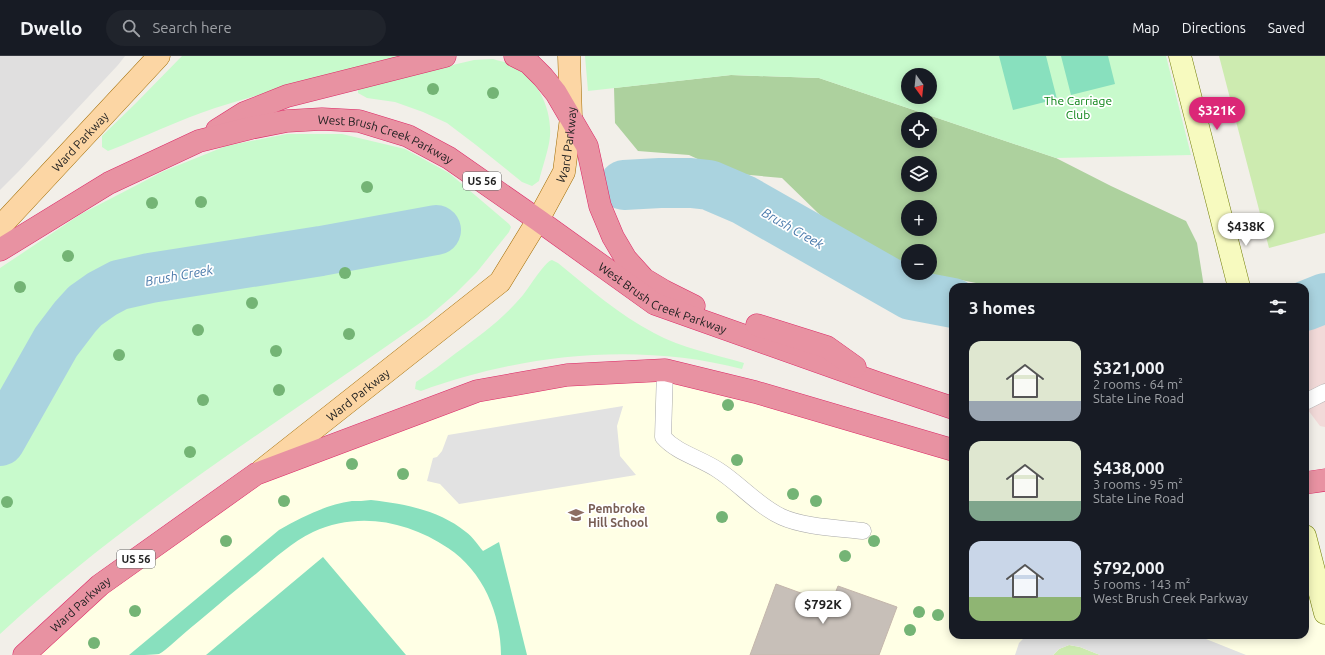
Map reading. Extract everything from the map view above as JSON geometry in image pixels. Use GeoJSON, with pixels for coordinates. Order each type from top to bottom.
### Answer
{"type":"FeatureCollection","features":[{"type":"Feature","properties":{"kind":"highway"},"geometry":{"type":"LineString","coordinates":[[199,142],[244,113],[287,96],[445,56]]}},
{"type":"Feature","properties":{"kind":"highway"},"geometry":{"type":"LineString","coordinates":[[516,56],[529,63],[543,77],[556,93],[571,118],[587,146],[600,206],[613,237],[626,259],[644,278],[689,304],[826,347],[878,383]]}},
{"type":"Feature","properties":{"kind":"highway","name":"West Brush Creek Parkway"},"geometry":{"type":"LineString","coordinates":[[0,250],[108,183],[199,142],[251,128],[287,121],[322,119],[359,121],[408,136],[449,158],[655,304],[949,407]]}},
{"type":"Feature","properties":{"kind":"highway","name":"US 56"},"geometry":{"type":"LineString","coordinates":[[256,474],[477,391],[567,375],[665,370],[755,392],[949,449]]}},
{"type":"Feature","properties":{"kind":"highway","name":"Ward Parkway"},"geometry":{"type":"LineString","coordinates":[[24,655],[100,585],[256,474]]}},
{"type":"Feature","properties":{"kind":"highway"},"geometry":{"type":"LineString","coordinates":[[1309,482],[1325,480]]}},
{"type":"Feature","properties":{"kind":"main road","name":"Ward Parkway"},"geometry":{"type":"LineString","coordinates":[[0,227],[159,56]]}},
{"type":"Feature","properties":{"kind":"main road","name":"Ward Parkway"},"geometry":{"type":"LineString","coordinates":[[256,474],[500,282],[538,220],[564,172],[571,118],[569,56]]}},
{"type":"Feature","properties":{"kind":"main road"},"geometry":{"type":"LineString","coordinates":[[1180,56],[1238,283]]}},
{"type":"Feature","properties":{"kind":"main road"},"geometry":{"type":"LineString","coordinates":[[1309,551],[1325,613]]}},
{"type":"Feature","properties":{"kind":"lane"},"geometry":{"type":"LineString","coordinates":[[665,370],[663,437],[669,444],[717,469],[765,507],[781,516],[796,522],[863,531]]}},
{"type":"Feature","properties":{"kind":"lane"},"geometry":{"type":"LineString","coordinates":[[1309,400],[1325,392]]}},
{"type":"Feature","properties":{"kind":"shaded area"},"geometry":{"type":"Polygon","coordinates":[[[0,56],[125,56],[0,190],[0,56]]]}},
{"type":"Feature","properties":{"kind":"shaded area"},"geometry":{"type":"Polygon","coordinates":[[[1325,309],[1325,427],[1320,426],[1309,411],[1309,315],[1325,309]]]}},
{"type":"Feature","properties":{"kind":"shaded area","name":"Pembroke Hill School"},"geometry":{"type":"Polygon","coordinates":[[[665,370],[949,449],[949,639],[1309,639],[1309,567],[1325,613],[1325,655],[24,655],[256,474],[365,433],[463,409],[483,401],[549,387],[665,370]]]}},
{"type":"Feature","properties":{"kind":"shaded area"},"geometry":{"type":"Polygon","coordinates":[[[623,406],[617,426],[620,456],[636,475],[459,504],[440,484],[427,481],[433,458],[437,457],[442,451],[448,435],[623,406]]]}},
{"type":"Feature","properties":{"kind":"shaded area"},"geometry":{"type":"Polygon","coordinates":[[[1023,639],[1206,639],[1246,655],[1100,655],[1080,647],[1069,645],[1059,649],[1053,655],[1015,655],[1019,643],[1023,639]]]}},
{"type":"Feature","properties":{"kind":"green space"},"geometry":{"type":"Polygon","coordinates":[[[182,56],[409,56],[288,87],[215,108],[108,151],[102,147],[102,136],[182,56]]]}},
{"type":"Feature","properties":{"kind":"green space","name":"The Carriage Club"},"geometry":{"type":"Polygon","coordinates":[[[585,56],[1166,56],[1191,155],[1056,158],[937,118],[937,112],[920,112],[819,78],[731,75],[588,91],[585,56]]]}},
{"type":"Feature","properties":{"kind":"green space"},"geometry":{"type":"Polygon","coordinates":[[[999,56],[1046,56],[1057,99],[1013,110],[999,56]]]}},
{"type":"Feature","properties":{"kind":"green space"},"geometry":{"type":"Polygon","coordinates":[[[1061,56],[1108,56],[1115,84],[1071,95],[1061,56]]]}},
{"type":"Feature","properties":{"kind":"green space"},"geometry":{"type":"Polygon","coordinates":[[[1219,56],[1325,56],[1325,233],[1269,248],[1219,56]]]}},
{"type":"Feature","properties":{"kind":"green space"},"geometry":{"type":"Polygon","coordinates":[[[493,59],[511,64],[522,71],[536,86],[546,105],[549,115],[550,136],[539,181],[532,186],[522,182],[447,123],[423,112],[395,102],[367,98],[358,93],[358,87],[474,60],[493,59]]]}},
{"type":"Feature","properties":{"kind":"green space"},"geometry":{"type":"Polygon","coordinates":[[[731,75],[819,78],[920,112],[901,112],[901,148],[937,148],[937,118],[1056,158],[1111,186],[1186,221],[1197,243],[1203,283],[976,283],[937,275],[937,244],[901,244],[901,263],[855,244],[818,213],[782,178],[728,173],[689,155],[638,151],[615,123],[614,88],[731,75]]]}},
{"type":"Feature","properties":{"kind":"green space"},"geometry":{"type":"Polygon","coordinates":[[[287,134],[342,134],[405,149],[449,173],[509,224],[511,227],[509,232],[477,272],[456,293],[427,318],[262,431],[154,508],[101,548],[0,634],[0,268],[81,214],[164,171],[226,146],[287,134]]]}},
{"type":"Feature","properties":{"kind":"green space"},"geometry":{"type":"Polygon","coordinates":[[[552,260],[558,263],[616,310],[641,326],[675,343],[744,363],[742,369],[702,361],[662,356],[621,354],[580,356],[499,368],[459,378],[421,391],[415,389],[416,382],[500,319],[523,295],[545,265],[552,260]]]}},
{"type":"Feature","properties":{"kind":"green space"},"geometry":{"type":"Polygon","coordinates":[[[371,500],[409,506],[445,518],[469,534],[483,551],[499,542],[527,655],[501,655],[498,624],[488,595],[471,569],[448,548],[416,531],[382,522],[365,521],[347,522],[330,526],[305,536],[277,556],[162,652],[159,654],[129,655],[279,530],[305,516],[332,505],[352,501],[371,500]]]}},
{"type":"Feature","properties":{"kind":"green space"},"geometry":{"type":"Polygon","coordinates":[[[323,557],[406,655],[206,655],[323,557]]]}},
{"type":"Feature","properties":{"kind":"green space"},"geometry":{"type":"Polygon","coordinates":[[[1069,645],[1080,647],[1100,655],[1053,655],[1059,649],[1069,645]]]}},
{"type":"Feature","properties":{"kind":"building"},"geometry":{"type":"Polygon","coordinates":[[[776,584],[831,604],[838,586],[897,607],[879,655],[750,655],[776,584]]]}},
{"type":"Feature","properties":{"kind":"waterway","name":"Brush Creek"},"geometry":{"type":"LineString","coordinates":[[624,185],[660,183],[691,183],[709,185],[744,200],[911,295],[949,302]]}},
{"type":"Feature","properties":{"kind":"waterway","name":"Brush Creek"},"geometry":{"type":"LineString","coordinates":[[0,441],[56,342],[75,317],[85,306],[102,294],[119,285],[150,278],[321,251],[436,230]]}},
{"type":"Feature","properties":{"kind":"waterway","name":"Brush Creek"},"geometry":{"type":"LineString","coordinates":[[1309,304],[1325,298]]}},
{"type":"Feature","properties":{"kind":"place","name":"Pembroke Hill School"},"geometry":{"type":"Point","coordinates":[576,515]}}]}
